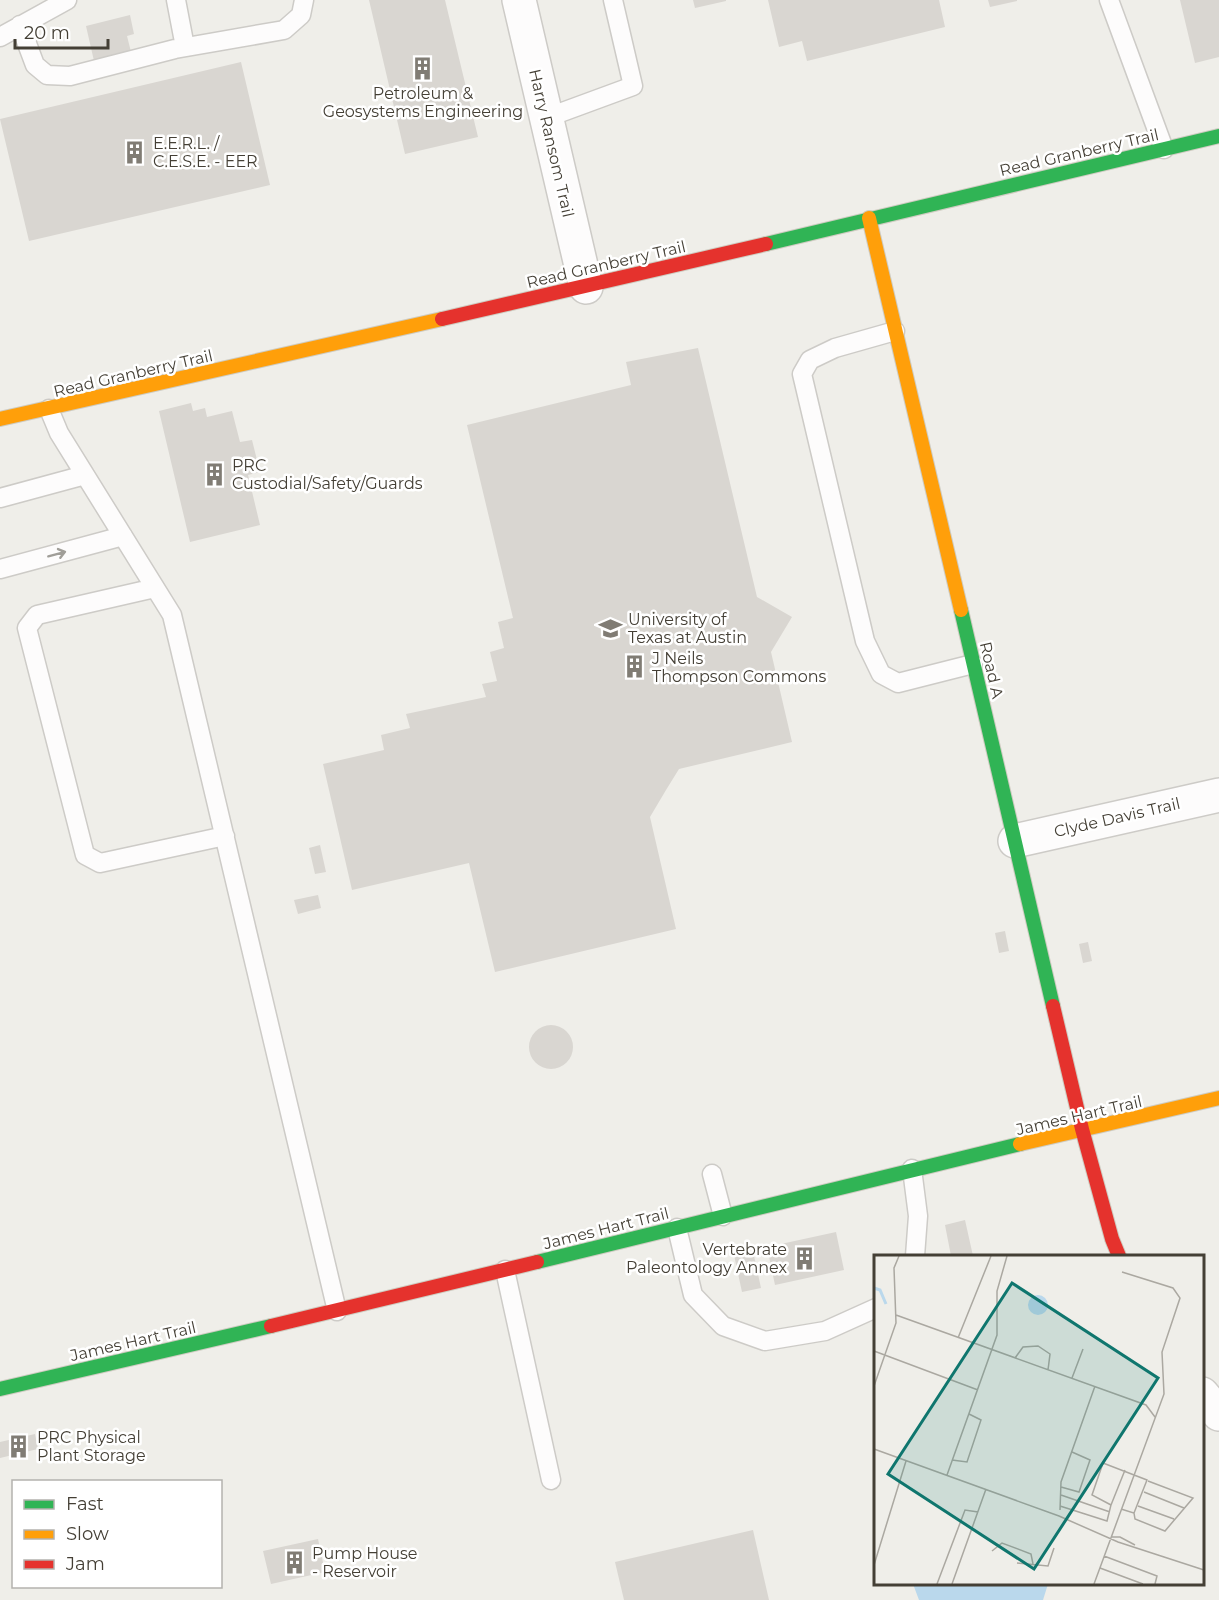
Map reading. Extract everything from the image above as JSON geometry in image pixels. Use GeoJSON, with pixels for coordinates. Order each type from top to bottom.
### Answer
{"type":"FeatureCollection","features":[{"type":"Feature","properties":{"kind":"street","name":"Harry Ransom Trail"},"geometry":{"type":"LineString","coordinates":[[519,0],[586,287]]}},
{"type":"Feature","properties":{"kind":"street","name":"Read Granberry Trail"},"geometry":{"type":"LineString","coordinates":[[0,419],[586,287],[1219,136]]}},
{"type":"Feature","properties":{"kind":"street","name":"Road A"},"geometry":{"type":"LineString","coordinates":[[869,218],[1082,1129],[1118,1255]]}},
{"type":"Feature","properties":{"kind":"street","name":"Clyde Davis Trail"},"geometry":{"type":"LineString","coordinates":[[1015,840],[1219,795]]}},
{"type":"Feature","properties":{"kind":"street","name":"James Hart Trail"},"geometry":{"type":"LineString","coordinates":[[0,1389],[336,1311],[912,1169],[1219,1098]]}},
{"type":"Feature","properties":{"kind":"street"},"geometry":{"type":"LineString","coordinates":[[1204,1395],[1219,1414]]}},
{"type":"Feature","properties":{"kind":"lane"},"geometry":{"type":"LineString","coordinates":[[0,37],[67,0]]}},
{"type":"Feature","properties":{"kind":"lane"},"geometry":{"type":"LineString","coordinates":[[176,0],[185,48]]}},
{"type":"Feature","properties":{"kind":"lane"},"geometry":{"type":"LineString","coordinates":[[20,25],[35,64],[47,75],[70,76],[185,48],[284,30],[301,15],[304,0]]}},
{"type":"Feature","properties":{"kind":"lane"},"geometry":{"type":"LineString","coordinates":[[546,118],[633,86],[613,0]]}},
{"type":"Feature","properties":{"kind":"lane"},"geometry":{"type":"LineString","coordinates":[[1109,0],[1164,149]]}},
{"type":"Feature","properties":{"kind":"lane"},"geometry":{"type":"LineString","coordinates":[[895,331],[835,348],[810,360],[802,374],[865,641],[881,674],[898,683],[973,664]]}},
{"type":"Feature","properties":{"kind":"lane"},"geometry":{"type":"LineString","coordinates":[[49,409],[59,434],[172,615],[336,1311]]}},
{"type":"Feature","properties":{"kind":"lane"},"geometry":{"type":"LineString","coordinates":[[0,498],[85,475]]}},
{"type":"Feature","properties":{"kind":"lane"},"geometry":{"type":"LineString","coordinates":[[0,569],[123,536]]}},
{"type":"Feature","properties":{"kind":"lane"},"geometry":{"type":"LineString","coordinates":[[155,588],[37,615],[27,628],[86,855],[100,863],[225,836]]}},
{"type":"Feature","properties":{"kind":"lane"},"geometry":{"type":"LineString","coordinates":[[912,1169],[918,1216],[915,1255]]}},
{"type":"Feature","properties":{"kind":"lane"},"geometry":{"type":"LineString","coordinates":[[712,1174],[723,1216]]}},
{"type":"Feature","properties":{"kind":"lane"},"geometry":{"type":"LineString","coordinates":[[677,1228],[693,1295],[723,1326],[765,1341],[825,1331],[874,1309]]}},
{"type":"Feature","properties":{"kind":"lane"},"geometry":{"type":"LineString","coordinates":[[505,1270],[551,1480]]}},
{"type":"Feature","properties":{"kind":"water"},"geometry":{"type":"Polygon","coordinates":[[[913,1585],[1048,1585],[1043,1600],[919,1600],[913,1585]]]}},
{"type":"Feature","properties":{"kind":"building","name":"Petroleum & Geosystems Engineering"},"geometry":{"type":"Polygon","coordinates":[[[369,0],[445,0],[478,137],[405,154],[369,0]]]}},
{"type":"Feature","properties":{"kind":"building"},"geometry":{"type":"Polygon","coordinates":[[[693,0],[726,0],[726,1],[695,8],[693,0]]]}},
{"type":"Feature","properties":{"kind":"building"},"geometry":{"type":"Polygon","coordinates":[[[768,0],[939,0],[945,27],[807,61],[802,41],[779,47],[768,0]]]}},
{"type":"Feature","properties":{"kind":"building"},"geometry":{"type":"Polygon","coordinates":[[[988,0],[1017,0],[1017,1],[990,7],[988,0]]]}},
{"type":"Feature","properties":{"kind":"building"},"geometry":{"type":"Polygon","coordinates":[[[1180,0],[1219,0],[1219,57],[1195,63],[1180,0]]]}},
{"type":"Feature","properties":{"kind":"building"},"geometry":{"type":"Polygon","coordinates":[[[130,15],[134,34],[127,36],[131,52],[94,61],[86,26],[130,15]]]}},
{"type":"Feature","properties":{"kind":"building","name":"E.E.R.L. / C.E.S.E. - EER"},"geometry":{"type":"Polygon","coordinates":[[[241,62],[270,185],[29,241],[0,119],[241,62]]]}},
{"type":"Feature","properties":{"kind":"building","name":"J Neils Thompson Commons"},"geometry":{"type":"Polygon","coordinates":[[[698,348],[757,597],[792,617],[771,652],[792,742],[679,769],[650,817],[676,929],[495,972],[469,863],[352,890],[323,764],[384,750],[381,735],[410,728],[406,714],[486,697],[482,684],[497,681],[490,652],[504,648],[498,622],[513,618],[467,425],[631,385],[626,362],[698,348]]]}},
{"type":"Feature","properties":{"kind":"building","name":"PRC Custodial/Safety/Guards"},"geometry":{"type":"Polygon","coordinates":[[[191,403],[193,411],[205,408],[207,417],[232,411],[240,442],[252,440],[260,472],[248,475],[260,525],[190,542],[159,411],[191,403]]]}},
{"type":"Feature","properties":{"kind":"building"},"geometry":{"type":"Polygon","coordinates":[[[320,845],[326,872],[315,874],[309,848],[320,845]]]}},
{"type":"Feature","properties":{"kind":"building"},"geometry":{"type":"Polygon","coordinates":[[[318,895],[321,908],[298,914],[294,900],[318,895]]]}},
{"type":"Feature","properties":{"kind":"building"},"geometry":{"type":"Polygon","coordinates":[[[1005,931],[1009,951],[999,953],[995,933],[1005,931]]]}},
{"type":"Feature","properties":{"kind":"building"},"geometry":{"type":"Polygon","coordinates":[[[1088,942],[1092,961],[1083,963],[1079,944],[1088,942]]]}},
{"type":"Feature","properties":{"kind":"building"},"geometry":{"type":"Polygon","coordinates":[[[551,1025],[566,1032],[573,1047],[566,1062],[551,1069],[536,1062],[529,1047],[536,1032],[551,1025]]]}},
{"type":"Feature","properties":{"kind":"building"},"geometry":{"type":"Polygon","coordinates":[[[965,1220],[973,1255],[951,1255],[945,1225],[965,1220]]]}},
{"type":"Feature","properties":{"kind":"building","name":"Vertebrate Paleontology Annex"},"geometry":{"type":"Polygon","coordinates":[[[836,1232],[844,1270],[775,1285],[767,1247],[836,1232]]]}},
{"type":"Feature","properties":{"kind":"building","name":"Vertebrate Paleontology Annex"},"geometry":{"type":"Polygon","coordinates":[[[753,1251],[761,1288],[742,1292],[734,1255],[753,1251]]]}},
{"type":"Feature","properties":{"kind":"building","name":"PRC Physical Plant Storage"},"geometry":{"type":"Polygon","coordinates":[[[35,1434],[38,1449],[0,1458],[0,1442],[35,1434]]]}},
{"type":"Feature","properties":{"kind":"building"},"geometry":{"type":"Polygon","coordinates":[[[753,1530],[769,1600],[624,1600],[615,1562],[753,1530]]]}},
{"type":"Feature","properties":{"kind":"building","name":"Pump House - Reservoir"},"geometry":{"type":"Polygon","coordinates":[[[318,1539],[325,1572],[271,1584],[263,1551],[318,1539]]]}},
{"type":"Feature","properties":{"kind":"traffic: fast"},"geometry":{"type":"LineString","coordinates":[[766,244],[1219,136]]}},
{"type":"Feature","properties":{"kind":"traffic: fast"},"geometry":{"type":"LineString","coordinates":[[961,610],[1053,1006]]}},
{"type":"Feature","properties":{"kind":"traffic: fast"},"geometry":{"type":"LineString","coordinates":[[537,1262],[1020,1144]]}},
{"type":"Feature","properties":{"kind":"traffic: fast"},"geometry":{"type":"LineString","coordinates":[[0,1389],[271,1326]]}},
{"type":"Feature","properties":{"kind":"traffic: slow"},"geometry":{"type":"LineString","coordinates":[[869,218],[961,610]]}},
{"type":"Feature","properties":{"kind":"traffic: slow"},"geometry":{"type":"LineString","coordinates":[[0,419],[442,319]]}},
{"type":"Feature","properties":{"kind":"traffic: slow"},"geometry":{"type":"LineString","coordinates":[[1020,1144],[1219,1098]]}},
{"type":"Feature","properties":{"kind":"traffic: jam"},"geometry":{"type":"LineString","coordinates":[[442,319],[766,244]]}},
{"type":"Feature","properties":{"kind":"traffic: jam"},"geometry":{"type":"LineString","coordinates":[[1053,1006],[1082,1129],[1112,1239],[1119,1255]]}},
{"type":"Feature","properties":{"kind":"traffic: jam"},"geometry":{"type":"LineString","coordinates":[[271,1326],[537,1262]]}},
{"type":"Feature","properties":{"kind":"place","name":"Petroleum & Geosystems Engineering"},"geometry":{"type":"Point","coordinates":[423,68]}},
{"type":"Feature","properties":{"kind":"place","name":"E.E.R.L. / C.E.S.E. - EER"},"geometry":{"type":"Point","coordinates":[135,152]}},
{"type":"Feature","properties":{"kind":"place","name":"PRC Custodial/Safety/Guards"},"geometry":{"type":"Point","coordinates":[214,474]}},
{"type":"Feature","properties":{"kind":"place","name":"University of Texas at Austin"},"geometry":{"type":"Point","coordinates":[610,628]}},
{"type":"Feature","properties":{"kind":"place","name":"J Neils Thompson Commons"},"geometry":{"type":"Point","coordinates":[634,667]}},
{"type":"Feature","properties":{"kind":"place","name":"Vertebrate Paleontology Annex"},"geometry":{"type":"Point","coordinates":[805,1258]}},
{"type":"Feature","properties":{"kind":"place","name":"PRC Physical Plant Storage"},"geometry":{"type":"Point","coordinates":[19,1446]}},
{"type":"Feature","properties":{"kind":"place","name":"Pump House - Reservoir"},"geometry":{"type":"Point","coordinates":[294,1562]}}]}
